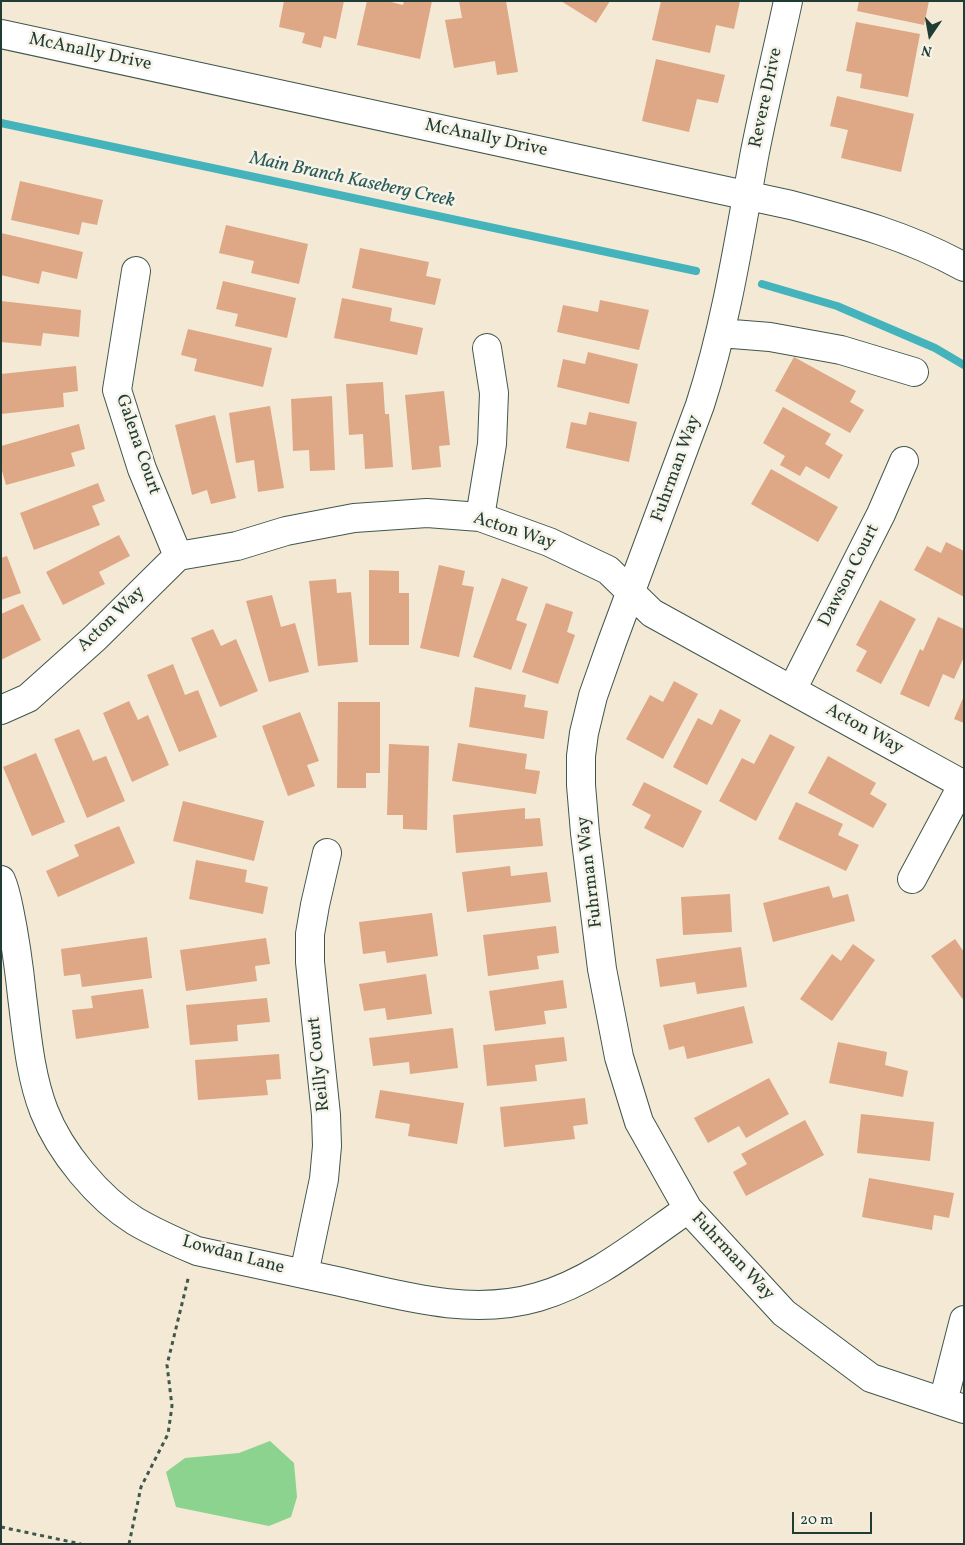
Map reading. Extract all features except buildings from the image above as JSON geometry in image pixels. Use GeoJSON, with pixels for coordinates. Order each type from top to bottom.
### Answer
{"type":"FeatureCollection","features":[{"type":"Feature","properties":{"kind":"street","name":"Revere Drive"},"geometry":{"type":"LineString","coordinates":[[747,196],[754,155],[788,1]]}},
{"type":"Feature","properties":{"kind":"street","name":"McAnally Drive"},"geometry":{"type":"LineString","coordinates":[[1,34],[747,196],[862,224],[934,250],[964,267]]}},
{"type":"Feature","properties":{"kind":"street","name":"Fuhrman Way"},"geometry":{"type":"LineString","coordinates":[[747,196],[711,373],[593,696],[584,733],[581,756],[582,794],[602,968],[619,1058],[638,1122],[688,1209],[784,1313],[871,1378],[953,1406]]}},
{"type":"Feature","properties":{"kind":"street","name":"Galena Court"},"geometry":{"type":"LineString","coordinates":[[136,271],[117,390],[142,469],[178,556]]}},
{"type":"Feature","properties":{"kind":"street"},"geometry":{"type":"LineString","coordinates":[[720,333],[770,337],[841,350],[914,372]]}},
{"type":"Feature","properties":{"kind":"street"},"geometry":{"type":"LineString","coordinates":[[480,517],[492,435],[494,393],[487,348]]}},
{"type":"Feature","properties":{"kind":"street","name":"Dawson Court"},"geometry":{"type":"LineString","coordinates":[[792,690],[881,514],[904,460]]}},
{"type":"Feature","properties":{"kind":"street","name":"Acton Way"},"geometry":{"type":"LineString","coordinates":[[1,710],[28,698],[95,638],[178,556],[237,546],[286,531],[354,518],[427,513],[480,517],[549,542],[608,570],[652,613],[963,784]]}},
{"type":"Feature","properties":{"kind":"street"},"geometry":{"type":"LineString","coordinates":[[912,879],[963,784]]}},
{"type":"Feature","properties":{"kind":"street","name":"Reilly Court"},"geometry":{"type":"LineString","coordinates":[[304,1274],[324,1179],[327,1146],[326,1115],[310,962],[312,924],[328,853]]}},
{"type":"Feature","properties":{"kind":"street","name":"Lowdan Lane"},"geometry":{"type":"LineString","coordinates":[[1,880],[12,923],[29,1055],[44,1112],[60,1142],[80,1171],[106,1198],[134,1220],[164,1237],[197,1251],[434,1302],[475,1305],[505,1304],[538,1297],[569,1286],[597,1271],[688,1209]]}},
{"type":"Feature","properties":{"kind":"street"},"geometry":{"type":"LineString","coordinates":[[953,1406],[964,1320]]}},
{"type":"Feature","properties":{"kind":"path"},"geometry":{"type":"LineString","coordinates":[[129,1544],[141,1487],[168,1434],[172,1406],[167,1365],[187,1281],[197,1251]]}},
{"type":"Feature","properties":{"kind":"path"},"geometry":{"type":"LineString","coordinates":[[1,1527],[80,1544]]}},
{"type":"Feature","properties":{"kind":"green space"},"geometry":{"type":"Polygon","coordinates":[[[270,1441],[294,1463],[297,1497],[291,1517],[269,1526],[176,1507],[166,1472],[185,1458],[239,1453],[270,1441]]]}},
{"type":"Feature","properties":{"kind":"waterway","name":"Main Branch Kaseberg Creek"},"geometry":{"type":"LineString","coordinates":[[1,123],[696,271]]}},
{"type":"Feature","properties":{"kind":"waterway","name":"Main Branch Kaseberg Creek"},"geometry":{"type":"LineString","coordinates":[[762,284],[837,306],[935,348],[964,365]]}}]}
